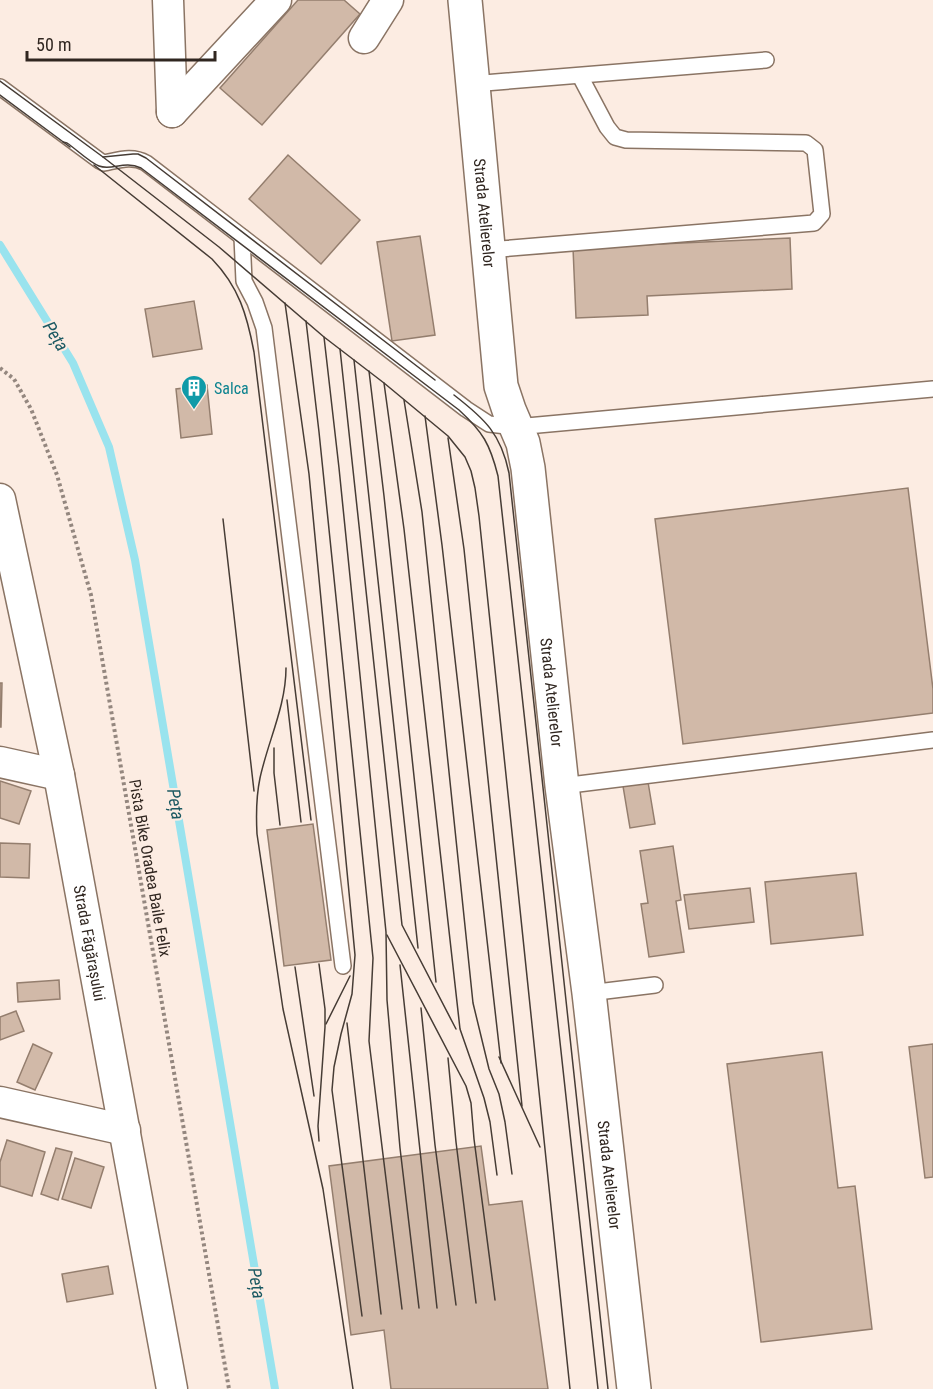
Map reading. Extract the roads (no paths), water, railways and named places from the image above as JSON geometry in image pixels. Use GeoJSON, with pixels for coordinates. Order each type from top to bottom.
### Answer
{"type":"FeatureCollection","features":[{"type":"Feature","properties":{"kind":"main road","name":"Strada Atelierelor"},"geometry":{"type":"LineString","coordinates":[[465,0],[501,386],[523,443],[528,468],[562,786],[589,993],[634,1389]]}},
{"type":"Feature","properties":{"kind":"street"},"geometry":{"type":"LineString","coordinates":[[168,0],[172,112],[276,0]]}},
{"type":"Feature","properties":{"kind":"street"},"geometry":{"type":"LineString","coordinates":[[364,38],[388,0]]}},
{"type":"Feature","properties":{"kind":"street","name":"Strada Făgărașului"},"geometry":{"type":"LineString","coordinates":[[0,499],[59,775],[172,1389]]}},
{"type":"Feature","properties":{"kind":"street"},"geometry":{"type":"LineString","coordinates":[[0,762],[59,775]]}},
{"type":"Feature","properties":{"kind":"street"},"geometry":{"type":"LineString","coordinates":[[0,1102],[125,1130]]}},
{"type":"Feature","properties":{"kind":"lane"},"geometry":{"type":"LineString","coordinates":[[472,84],[766,60]]}},
{"type":"Feature","properties":{"kind":"lane"},"geometry":{"type":"LineString","coordinates":[[488,250],[814,223],[822,214],[815,150],[806,143],[626,140],[615,137],[607,127],[580,76]]}},
{"type":"Feature","properties":{"kind":"lane"},"geometry":{"type":"LineString","coordinates":[[0,87],[100,161],[104,163],[132,158],[146,163],[466,409],[489,424],[516,427],[933,389]]}},
{"type":"Feature","properties":{"kind":"lane"},"geometry":{"type":"LineString","coordinates":[[242,237],[244,281],[255,302],[264,328],[343,966]]}},
{"type":"Feature","properties":{"kind":"lane"},"geometry":{"type":"LineString","coordinates":[[562,786],[933,740]]}},
{"type":"Feature","properties":{"kind":"lane"},"geometry":{"type":"LineString","coordinates":[[589,993],[655,986]]}},
{"type":"Feature","properties":{"kind":"waterway","name":"Peța"},"geometry":{"type":"LineString","coordinates":[[0,245],[73,363],[109,447],[135,560],[275,1389]]}},
{"type":"Feature","properties":{"kind":"tram line"},"geometry":{"type":"LineString","coordinates":[[0,81],[219,247],[324,337],[448,436],[465,457],[471,471],[479,516],[570,1389]]}},
{"type":"Feature","properties":{"kind":"tram line"},"geometry":{"type":"LineString","coordinates":[[0,95],[70,147]]}},
{"type":"Feature","properties":{"kind":"tram line"},"geometry":{"type":"LineString","coordinates":[[63,142],[99,166],[129,165],[141,168],[459,410],[480,432],[492,455],[498,476],[598,1389]]}},
{"type":"Feature","properties":{"kind":"tram line"},"geometry":{"type":"LineString","coordinates":[[103,157],[138,154],[146,158],[435,380]]}},
{"type":"Feature","properties":{"kind":"tram line"},"geometry":{"type":"LineString","coordinates":[[94,165],[212,259],[229,280],[245,314],[254,352],[311,820]]}},
{"type":"Feature","properties":{"kind":"tram line"},"geometry":{"type":"LineString","coordinates":[[285,303],[309,474],[355,955],[352,994],[334,1067],[332,1090],[362,1316]]}},
{"type":"Feature","properties":{"kind":"tram line"},"geometry":{"type":"LineString","coordinates":[[306,321],[373,958],[369,1041],[402,1309]]}},
{"type":"Feature","properties":{"kind":"tram line"},"geometry":{"type":"LineString","coordinates":[[324,337],[386,932],[387,1000],[400,1148],[419,1308]]}},
{"type":"Feature","properties":{"kind":"tram line"},"geometry":{"type":"LineString","coordinates":[[340,349],[402,925],[456,1029]]}},
{"type":"Feature","properties":{"kind":"tram line"},"geometry":{"type":"LineString","coordinates":[[354,360],[418,948]]}},
{"type":"Feature","properties":{"kind":"tram line"},"geometry":{"type":"LineString","coordinates":[[369,371],[436,982]]}},
{"type":"Feature","properties":{"kind":"tram line"},"geometry":{"type":"LineString","coordinates":[[384,383],[404,529],[460,1029],[484,1098],[490,1122],[497,1175]]}},
{"type":"Feature","properties":{"kind":"tram line"},"geometry":{"type":"LineString","coordinates":[[454,395],[490,428],[506,459],[509,473],[608,1389]]}},
{"type":"Feature","properties":{"kind":"tram line"},"geometry":{"type":"LineString","coordinates":[[404,400],[422,512],[473,1003],[489,1069],[499,1094],[512,1174]]}},
{"type":"Feature","properties":{"kind":"tram line"},"geometry":{"type":"LineString","coordinates":[[425,416],[442,545],[501,1063]]}},
{"type":"Feature","properties":{"kind":"tram line"},"geometry":{"type":"LineString","coordinates":[[448,438],[464,549],[522,1106]]}},
{"type":"Feature","properties":{"kind":"tram line"},"geometry":{"type":"LineString","coordinates":[[223,519],[254,791]]}},
{"type":"Feature","properties":{"kind":"tram line"},"geometry":{"type":"LineString","coordinates":[[286,668],[280,710],[263,764],[259,785],[257,834],[283,1009],[323,1189],[353,1389]]}},
{"type":"Feature","properties":{"kind":"tram line"},"geometry":{"type":"LineString","coordinates":[[287,700],[301,822]]}},
{"type":"Feature","properties":{"kind":"tram line"},"geometry":{"type":"LineString","coordinates":[[274,748],[274,773],[280,825]]}},
{"type":"Feature","properties":{"kind":"tram line"},"geometry":{"type":"LineString","coordinates":[[387,935],[466,1086],[471,1103],[495,1300]]}},
{"type":"Feature","properties":{"kind":"tram line"},"geometry":{"type":"LineString","coordinates":[[319,964],[325,1027],[319,1141]]}},
{"type":"Feature","properties":{"kind":"tram line"},"geometry":{"type":"LineString","coordinates":[[400,965],[437,1308]]}},
{"type":"Feature","properties":{"kind":"tram line"},"geometry":{"type":"LineString","coordinates":[[295,967],[314,1096]]}},
{"type":"Feature","properties":{"kind":"tram line"},"geometry":{"type":"LineString","coordinates":[[326,1024],[350,976]]}},
{"type":"Feature","properties":{"kind":"tram line"},"geometry":{"type":"LineString","coordinates":[[421,1008],[435,1145],[456,1305]]}},
{"type":"Feature","properties":{"kind":"tram line"},"geometry":{"type":"LineString","coordinates":[[347,1023],[381,1314]]}},
{"type":"Feature","properties":{"kind":"tram line"},"geometry":{"type":"LineString","coordinates":[[499,1057],[540,1147]]}},
{"type":"Feature","properties":{"kind":"tram line"},"geometry":{"type":"LineString","coordinates":[[448,1058],[476,1303]]}},
{"type":"Feature","properties":{"kind":"place","name":"Salca"},"geometry":{"type":"Point","coordinates":[194,411]}}]}
